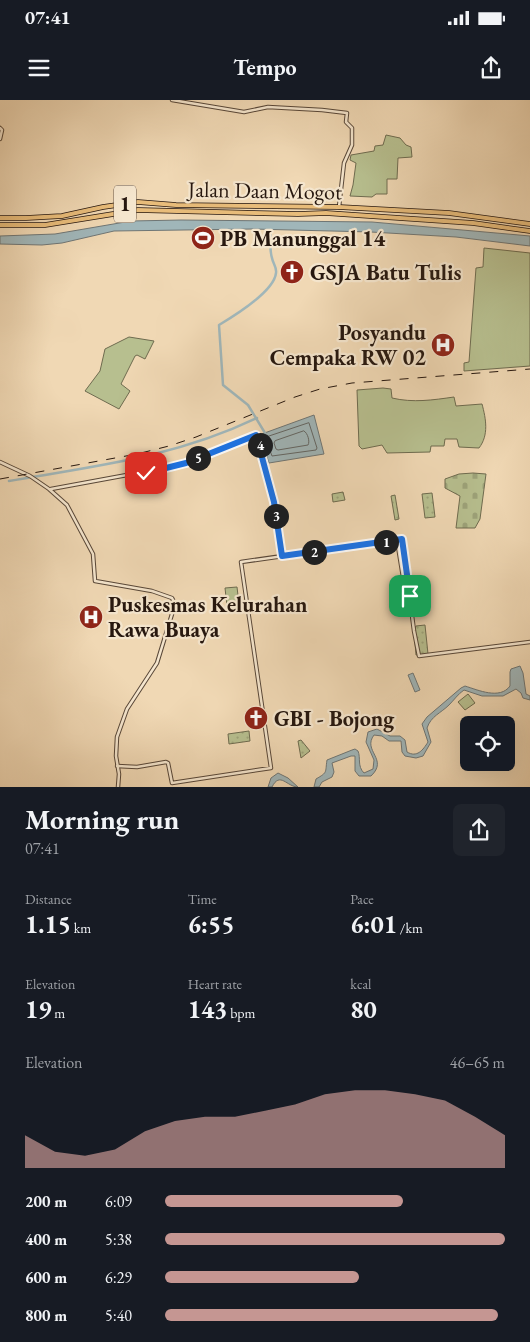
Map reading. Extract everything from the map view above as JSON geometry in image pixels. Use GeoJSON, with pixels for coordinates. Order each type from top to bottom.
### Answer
{"type":"FeatureCollection","features":[{"type":"Feature","properties":{"kind":"highway","name":"Jalan Daan Mogot"},"geometry":{"type":"LineString","coordinates":[[0,218],[62,216],[138,202],[251,206],[339,206],[449,213],[530,224]]}},
{"type":"Feature","properties":{"kind":"highway"},"geometry":{"type":"LineString","coordinates":[[251,206],[253,209],[251,213]]}},
{"type":"Feature","properties":{"kind":"highway"},"geometry":{"type":"LineString","coordinates":[[260,206],[258,209],[260,213]]}},
{"type":"Feature","properties":{"kind":"highway","name":"Jalan Daan Mogot"},"geometry":{"type":"LineString","coordinates":[[0,225],[45,225],[129,210],[326,213],[428,219],[530,230]]}},
{"type":"Feature","properties":{"kind":"street"},"geometry":{"type":"LineString","coordinates":[[172,100],[244,112],[268,107],[347,113],[346,122],[352,128],[352,145],[344,163],[339,206]]}},
{"type":"Feature","properties":{"kind":"street"},"geometry":{"type":"LineString","coordinates":[[0,128],[2,130],[0,139]]}},
{"type":"Feature","properties":{"kind":"street"},"geometry":{"type":"LineString","coordinates":[[49,489],[172,467],[256,435],[274,502],[282,556]]}},
{"type":"Feature","properties":{"kind":"street"},"geometry":{"type":"LineString","coordinates":[[0,462],[49,489],[69,508],[94,557],[95,581],[152,591],[173,600],[172,614],[157,663],[125,714],[116,742],[118,787]]}},
{"type":"Feature","properties":{"kind":"street"},"geometry":{"type":"LineString","coordinates":[[117,766],[137,767],[166,762],[172,783],[270,768],[241,562],[402,539],[418,654],[421,657],[530,642]]}},
{"type":"Feature","properties":{"kind":"street"},"geometry":{"type":"LineString","coordinates":[[397,540],[406,596],[410,599]]}},
{"type":"Feature","properties":{"kind":"green space"},"geometry":{"type":"Polygon","coordinates":[[[386,135],[400,138],[406,145],[411,147],[412,157],[398,158],[397,179],[387,179],[387,194],[376,194],[372,197],[350,196],[356,163],[350,160],[351,155],[374,151],[375,146],[383,145],[386,135]]]}},
{"type":"Feature","properties":{"kind":"green space"},"geometry":{"type":"Polygon","coordinates":[[[484,248],[530,253],[530,366],[464,371],[464,363],[469,362],[476,268],[483,267],[484,248]]]}},
{"type":"Feature","properties":{"kind":"green space"},"geometry":{"type":"Polygon","coordinates":[[[129,337],[154,341],[145,359],[137,355],[135,356],[121,384],[130,391],[119,409],[85,391],[100,371],[105,349],[129,337]]]}},
{"type":"Feature","properties":{"kind":"green space"},"geometry":{"type":"Polygon","coordinates":[[[391,389],[392,398],[400,400],[454,397],[456,406],[482,404],[486,427],[482,443],[479,448],[459,447],[457,439],[445,439],[444,446],[431,446],[430,452],[387,453],[382,445],[362,449],[359,446],[357,390],[391,389]]]}},
{"type":"Feature","properties":{"kind":"green space"},"geometry":{"type":"Polygon","coordinates":[[[459,474],[486,474],[480,519],[475,528],[456,528],[460,496],[445,488],[445,479],[459,474]]]}},
{"type":"Feature","properties":{"kind":"green space"},"geometry":{"type":"Polygon","coordinates":[[[343,492],[345,500],[333,502],[332,494],[343,492]]]}},
{"type":"Feature","properties":{"kind":"green space"},"geometry":{"type":"Polygon","coordinates":[[[432,493],[435,517],[425,518],[422,494],[432,493]]]}},
{"type":"Feature","properties":{"kind":"green space"},"geometry":{"type":"Polygon","coordinates":[[[395,495],[399,519],[395,520],[391,496],[395,495]]]}},
{"type":"Feature","properties":{"kind":"green space"},"geometry":{"type":"Polygon","coordinates":[[[237,587],[239,604],[227,606],[225,588],[237,587]]]}},
{"type":"Feature","properties":{"kind":"green space"},"geometry":{"type":"Polygon","coordinates":[[[425,625],[428,654],[416,655],[414,631],[416,626],[425,625]]]}},
{"type":"Feature","properties":{"kind":"green space"},"geometry":{"type":"Polygon","coordinates":[[[468,694],[475,703],[465,710],[458,702],[468,694]]]}},
{"type":"Feature","properties":{"kind":"green space"},"geometry":{"type":"Polygon","coordinates":[[[249,731],[250,741],[229,744],[228,734],[249,731]]]}},
{"type":"Feature","properties":{"kind":"green space"},"geometry":{"type":"Polygon","coordinates":[[[301,740],[310,751],[301,758],[298,741],[301,740]]]}},
{"type":"Feature","properties":{"kind":"water"},"geometry":{"type":"Polygon","coordinates":[[[131,221],[372,222],[530,236],[530,246],[456,237],[371,232],[252,229],[114,231],[62,243],[42,245],[0,244],[0,236],[55,234],[131,221]]]}},
{"type":"Feature","properties":{"kind":"water"},"geometry":{"type":"Polygon","coordinates":[[[314,415],[324,454],[269,463],[259,435],[314,415]]]}},
{"type":"Feature","properties":{"kind":"water"},"geometry":{"type":"Polygon","coordinates":[[[520,666],[526,694],[530,696],[530,700],[523,698],[516,689],[503,696],[482,696],[464,690],[429,724],[427,728],[431,742],[423,756],[416,758],[405,756],[402,752],[401,741],[389,741],[382,736],[374,735],[371,746],[377,760],[377,765],[376,770],[371,776],[359,776],[355,771],[355,756],[351,756],[332,763],[334,772],[332,777],[322,782],[319,787],[314,787],[316,779],[325,772],[327,760],[355,749],[358,751],[361,768],[364,773],[373,769],[374,760],[366,742],[368,732],[377,729],[390,736],[400,736],[405,740],[407,752],[417,754],[428,742],[422,724],[427,717],[465,686],[489,693],[506,690],[510,686],[511,669],[520,666]]]}},
{"type":"Feature","properties":{"kind":"water"},"geometry":{"type":"Polygon","coordinates":[[[413,673],[420,690],[415,692],[408,675],[413,673]]]}},
{"type":"Feature","properties":{"kind":"water"},"geometry":{"type":"Polygon","coordinates":[[[278,773],[288,778],[298,787],[278,780],[272,787],[268,787],[271,778],[278,773]]]}},
{"type":"Feature","properties":{"kind":"waterway"},"geometry":{"type":"LineString","coordinates":[[265,433],[248,405],[223,385],[219,325],[252,303],[274,280],[276,271],[272,260],[271,227]]}},
{"type":"Feature","properties":{"kind":"waterway"},"geometry":{"type":"LineString","coordinates":[[9,481],[104,465],[166,451],[227,431],[257,418]]}},
{"type":"Feature","properties":{"kind":"railway"},"geometry":{"type":"LineString","coordinates":[[0,479],[137,454],[169,446],[320,389],[352,383],[530,369]]}},
{"type":"Feature","properties":{"kind":"place","name":"PB Manunggal 14"},"geometry":{"type":"Point","coordinates":[203,238]}},
{"type":"Feature","properties":{"kind":"place","name":"GSJA Batu Tulis"},"geometry":{"type":"Point","coordinates":[292,272]}},
{"type":"Feature","properties":{"kind":"place","name":"Posyandu Cempaka RW 02"},"geometry":{"type":"Point","coordinates":[443,345]}},
{"type":"Feature","properties":{"kind":"place","name":"Puskesmas Kelurahan Rawa Buaya"},"geometry":{"type":"Point","coordinates":[91,617]}},
{"type":"Feature","properties":{"kind":"place","name":"GBI - Bojong"},"geometry":{"type":"Point","coordinates":[256,718]}},
{"type":"Feature","properties":{"kind":"route"},"geometry":{"type":"LineString","coordinates":[[146,473],[186,463],[256,435],[271,486],[282,556],[402,539],[410,596]]}}]}
